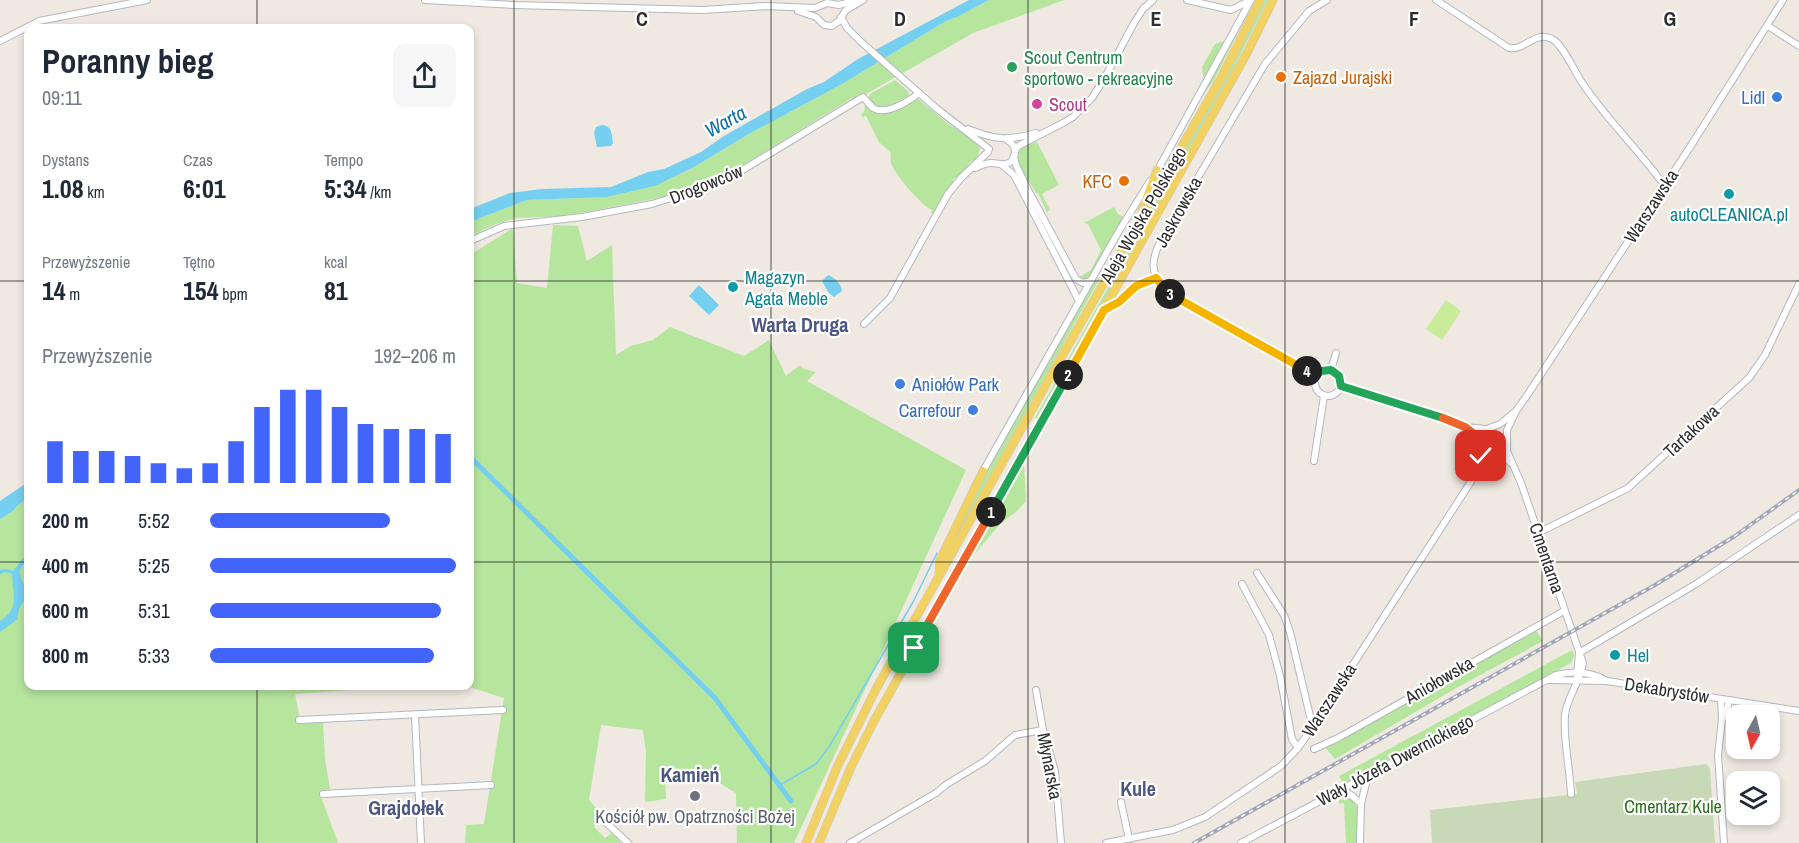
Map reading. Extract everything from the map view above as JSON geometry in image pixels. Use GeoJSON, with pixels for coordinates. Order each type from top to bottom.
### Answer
{"type":"FeatureCollection","features":[{"type":"Feature","properties":{"kind":"main road","name":"Aleja Wojska Polskiego"},"geometry":{"type":"LineString","coordinates":[[806,843],[856,726],[1221,78],[1260,0]]}},
{"type":"Feature","properties":{"kind":"main road","name":"Aleja Wojska Polskiego"},"geometry":{"type":"LineString","coordinates":[[819,843],[851,767],[874,721],[1247,52],[1273,0]]}},
{"type":"Feature","properties":{"kind":"main road"},"geometry":{"type":"LineString","coordinates":[[1137,226],[1158,170]]}},
{"type":"Feature","properties":{"kind":"main road"},"geometry":{"type":"LineString","coordinates":[[939,578],[940,560],[983,471]]}},
{"type":"Feature","properties":{"kind":"street"},"geometry":{"type":"LineString","coordinates":[[33,24],[147,0]]}},
{"type":"Feature","properties":{"kind":"street"},"geometry":{"type":"LineString","coordinates":[[425,0],[653,9],[786,7],[857,0]]}},
{"type":"Feature","properties":{"kind":"street"},"geometry":{"type":"LineString","coordinates":[[653,9],[655,0]]}},
{"type":"Feature","properties":{"kind":"street"},"geometry":{"type":"LineString","coordinates":[[832,26],[839,21],[846,10],[863,0]]}},
{"type":"Feature","properties":{"kind":"street"},"geometry":{"type":"LineString","coordinates":[[1002,165],[1012,161],[1017,147],[1073,117],[1092,98],[1143,9],[1145,0]]}},
{"type":"Feature","properties":{"kind":"street"},"geometry":{"type":"LineString","coordinates":[[1143,9],[1153,0]]}},
{"type":"Feature","properties":{"kind":"street"},"geometry":{"type":"LineString","coordinates":[[1187,0],[1200,1],[1231,10],[1251,0]]}},
{"type":"Feature","properties":{"kind":"street"},"geometry":{"type":"LineString","coordinates":[[983,471],[1119,231],[1158,170],[1251,0]]}},
{"type":"Feature","properties":{"kind":"street","name":"Jaskrowska"},"geometry":{"type":"LineString","coordinates":[[1156,278],[1154,262],[1158,245],[1236,111],[1272,56],[1309,11],[1327,0]]}},
{"type":"Feature","properties":{"kind":"street"},"geometry":{"type":"LineString","coordinates":[[1436,0],[1509,48],[1516,49],[1539,37],[1545,36],[1554,40],[1585,87],[1664,185]]}},
{"type":"Feature","properties":{"kind":"street","name":"Warszawska"},"geometry":{"type":"LineString","coordinates":[[1506,440],[1516,411],[1783,0]]}},
{"type":"Feature","properties":{"kind":"street"},"geometry":{"type":"LineString","coordinates":[[835,3],[847,28],[919,93],[962,127],[988,151],[995,163]]}},
{"type":"Feature","properties":{"kind":"street"},"geometry":{"type":"LineString","coordinates":[[818,18],[823,4]]}},
{"type":"Feature","properties":{"kind":"street"},"geometry":{"type":"LineString","coordinates":[[786,7],[808,13],[818,18],[824,25],[839,27],[860,41]]}},
{"type":"Feature","properties":{"kind":"street"},"geometry":{"type":"LineString","coordinates":[[1231,10],[1236,28]]}},
{"type":"Feature","properties":{"kind":"street"},"geometry":{"type":"LineString","coordinates":[[1768,26],[1799,46]]}},
{"type":"Feature","properties":{"kind":"street"},"geometry":{"type":"LineString","coordinates":[[0,41],[24,29]]}},
{"type":"Feature","properties":{"kind":"street","name":"Drogowców"},"geometry":{"type":"LineString","coordinates":[[474,239],[492,230],[518,223],[582,217],[666,201],[741,171],[863,97],[872,107],[883,110],[919,93]]}},
{"type":"Feature","properties":{"kind":"street"},"geometry":{"type":"LineString","coordinates":[[962,127],[986,136],[1007,140],[1049,130]]}},
{"type":"Feature","properties":{"kind":"street"},"geometry":{"type":"LineString","coordinates":[[864,324],[890,298],[954,186],[987,156],[990,145],[998,139]]}},
{"type":"Feature","properties":{"kind":"street"},"geometry":{"type":"LineString","coordinates":[[1007,140],[1012,142],[1016,165],[1076,279],[1083,283],[1091,281]]}},
{"type":"Feature","properties":{"kind":"street"},"geometry":{"type":"LineString","coordinates":[[966,173],[984,164],[995,163],[1002,165],[1014,175],[1079,301]]}},
{"type":"Feature","properties":{"kind":"street"},"geometry":{"type":"LineString","coordinates":[[1104,310],[1119,302],[1136,286],[1156,278],[1167,293],[1180,302],[1316,376]]}},
{"type":"Feature","properties":{"kind":"street","name":"Tartakowa"},"geometry":{"type":"LineString","coordinates":[[1538,533],[1618,495],[1634,484],[1749,378],[1765,355],[1799,284]]}},
{"type":"Feature","properties":{"kind":"street"},"geometry":{"type":"LineString","coordinates":[[1331,370],[1336,353]]}},
{"type":"Feature","properties":{"kind":"street"},"geometry":{"type":"LineString","coordinates":[[1331,370],[1339,376],[1341,386],[1333,395],[1324,396],[1315,388],[1316,376],[1321,371],[1331,370]]}},
{"type":"Feature","properties":{"kind":"street"},"geometry":{"type":"LineString","coordinates":[[1341,386],[1428,412],[1465,427],[1485,429],[1496,426],[1503,430],[1506,440],[1496,453],[1484,449],[1479,439],[1465,427]]}},
{"type":"Feature","properties":{"kind":"street"},"geometry":{"type":"LineString","coordinates":[[1314,461],[1324,396]]}},
{"type":"Feature","properties":{"kind":"street","name":"Warszawska"},"geometry":{"type":"LineString","coordinates":[[1496,426],[1516,411]]}},
{"type":"Feature","properties":{"kind":"street"},"geometry":{"type":"LineString","coordinates":[[1479,469],[1481,456],[1479,439],[1485,429]]}},
{"type":"Feature","properties":{"kind":"street","name":"Cmentarna"},"geometry":{"type":"LineString","coordinates":[[1506,440],[1507,452],[1583,663],[1565,714],[1571,794]]}},
{"type":"Feature","properties":{"kind":"street","name":"Warszawska"},"geometry":{"type":"LineString","coordinates":[[1107,843],[1181,828],[1205,817],[1270,775],[1298,748],[1479,469],[1496,453]]}},
{"type":"Feature","properties":{"kind":"street","name":"Cmentarna"},"geometry":{"type":"LineString","coordinates":[[1496,453],[1512,465]]}},
{"type":"Feature","properties":{"kind":"street"},"geometry":{"type":"LineString","coordinates":[[1579,653],[1696,584],[1799,515]]}},
{"type":"Feature","properties":{"kind":"street"},"geometry":{"type":"LineString","coordinates":[[1257,573],[1284,615],[1310,716],[1316,722]]}},
{"type":"Feature","properties":{"kind":"street"},"geometry":{"type":"LineString","coordinates":[[1242,584],[1264,624],[1274,653],[1292,739],[1298,748]]}},
{"type":"Feature","properties":{"kind":"street","name":"Aniołowska"},"geometry":{"type":"LineString","coordinates":[[1314,749],[1338,738],[1564,610]]}},
{"type":"Feature","properties":{"kind":"street","name":"Wały Józefa Dwernickiego"},"geometry":{"type":"LineString","coordinates":[[1241,843],[1556,675],[1579,675]]}},
{"type":"Feature","properties":{"kind":"street","name":"Dekabrystów"},"geometry":{"type":"LineString","coordinates":[[1579,675],[1599,682],[1607,681],[1799,711]]}},
{"type":"Feature","properties":{"kind":"street","name":"Młynarska"},"geometry":{"type":"LineString","coordinates":[[1036,690],[1043,730],[1055,771],[1061,843]]}},
{"type":"Feature","properties":{"kind":"street"},"geometry":{"type":"LineString","coordinates":[[1721,699],[1722,719],[1718,755],[1724,843]]}},
{"type":"Feature","properties":{"kind":"street"},"geometry":{"type":"LineString","coordinates":[[1722,719],[1726,715],[1729,700]]}},
{"type":"Feature","properties":{"kind":"street"},"geometry":{"type":"LineString","coordinates":[[299,720],[503,711]]}},
{"type":"Feature","properties":{"kind":"street"},"geometry":{"type":"LineString","coordinates":[[416,715],[421,843]]}},
{"type":"Feature","properties":{"kind":"street"},"geometry":{"type":"LineString","coordinates":[[850,843],[936,794],[947,784],[985,761],[1015,735],[1043,730]]}},
{"type":"Feature","properties":{"kind":"street"},"geometry":{"type":"LineString","coordinates":[[1360,843],[1361,804],[1368,775]]}},
{"type":"Feature","properties":{"kind":"street"},"geometry":{"type":"LineString","coordinates":[[323,794],[491,785]]}},
{"type":"Feature","properties":{"kind":"street"},"geometry":{"type":"LineString","coordinates":[[1340,789],[1361,804]]}},
{"type":"Feature","properties":{"kind":"street"},"geometry":{"type":"LineString","coordinates":[[1121,802],[1129,839]]}},
{"type":"Feature","properties":{"kind":"street"},"geometry":{"type":"LineString","coordinates":[[599,816],[628,843]]}},
{"type":"Feature","properties":{"kind":"green space"},"geometry":{"type":"Polygon","coordinates":[[[989,0],[1064,0],[973,33],[859,98],[852,98],[737,169],[664,197],[565,216],[516,218],[474,234],[474,220],[527,200],[607,197],[655,186],[694,167],[747,135],[842,84],[946,21],[989,0]]]}},
{"type":"Feature","properties":{"kind":"green space"},"geometry":{"type":"Polygon","coordinates":[[[1265,0],[1268,0],[1234,67],[1038,419],[1035,418],[1204,116],[1265,0]]]}},
{"type":"Feature","properties":{"kind":"green space"},"geometry":{"type":"Polygon","coordinates":[[[1253,3],[1213,82],[1202,96],[1253,3]]]}},
{"type":"Feature","properties":{"kind":"green space"},"geometry":{"type":"Polygon","coordinates":[[[1224,41],[1208,73],[1203,77],[1202,67],[1215,44],[1224,41]]]}},
{"type":"Feature","properties":{"kind":"green space"},"geometry":{"type":"Polygon","coordinates":[[[895,80],[908,91],[909,96],[884,108],[873,104],[869,98],[870,94],[895,80]]]}},
{"type":"Feature","properties":{"kind":"green space"},"geometry":{"type":"Polygon","coordinates":[[[917,98],[947,123],[976,142],[980,149],[977,158],[953,179],[954,182],[934,213],[931,213],[932,210],[903,182],[893,168],[891,153],[879,142],[866,116],[862,117],[861,114],[864,112],[865,105],[872,110],[885,113],[897,110],[917,98]]]}},
{"type":"Feature","properties":{"kind":"green space"},"geometry":{"type":"Polygon","coordinates":[[[1037,142],[1059,185],[1042,194],[1050,210],[1047,212],[1038,193],[1017,162],[1020,147],[1037,142]]]}},
{"type":"Feature","properties":{"kind":"green space"},"geometry":{"type":"Polygon","coordinates":[[[1114,207],[1118,214],[1126,219],[1090,277],[1085,280],[1078,278],[1091,270],[1101,250],[1088,224],[1084,223],[1114,207]]]}},
{"type":"Feature","properties":{"kind":"green space"},"geometry":{"type":"Polygon","coordinates":[[[553,225],[578,226],[587,261],[612,245],[616,355],[631,346],[653,340],[670,327],[744,356],[769,340],[786,376],[800,365],[804,369],[816,372],[807,381],[966,470],[794,843],[737,843],[736,793],[696,772],[667,777],[665,779],[666,799],[645,802],[646,753],[643,730],[601,725],[589,800],[601,814],[597,817],[594,827],[605,838],[612,833],[621,843],[465,843],[466,825],[484,824],[504,698],[474,689],[474,252],[513,228],[517,283],[547,288],[553,225]]]}},
{"type":"Feature","properties":{"kind":"green space"},"geometry":{"type":"Polygon","coordinates":[[[1099,277],[942,563],[996,452],[1093,283],[1099,277]]]}},
{"type":"Feature","properties":{"kind":"green space"},"geometry":{"type":"Polygon","coordinates":[[[1446,300],[1461,311],[1442,340],[1426,329],[1446,300]]]}},
{"type":"Feature","properties":{"kind":"green space"},"geometry":{"type":"Polygon","coordinates":[[[1024,465],[1026,501],[1000,524],[971,558],[1024,465]]]}},
{"type":"Feature","properties":{"kind":"green space"},"geometry":{"type":"Polygon","coordinates":[[[24,501],[24,690],[351,690],[295,694],[301,724],[323,722],[325,759],[330,789],[319,791],[338,843],[0,843],[0,519],[24,501]]]}},
{"type":"Feature","properties":{"kind":"green space"},"geometry":{"type":"Polygon","coordinates":[[[1536,630],[1543,641],[1458,687],[1335,759],[1324,746],[1536,630]]]}},
{"type":"Feature","properties":{"kind":"green space"},"geometry":{"type":"Polygon","coordinates":[[[1572,650],[1574,656],[1571,663],[1344,784],[1339,776],[1572,650]]]}},
{"type":"Feature","properties":{"kind":"green space","name":"Cmentarz Kule"},"geometry":{"type":"Polygon","coordinates":[[[1706,764],[1710,768],[1715,843],[1432,843],[1430,810],[1577,794],[1575,782],[1706,764]]]}},
{"type":"Feature","properties":{"kind":"green space"},"geometry":{"type":"Polygon","coordinates":[[[1352,798],[1358,809],[1357,840],[1356,843],[1346,843],[1344,803],[1339,804],[1339,800],[1352,798]]]}},
{"type":"Feature","properties":{"kind":"water"},"geometry":{"type":"Polygon","coordinates":[[[969,0],[989,0],[946,21],[842,84],[747,135],[694,167],[655,186],[607,197],[527,200],[474,220],[474,207],[510,193],[542,189],[611,187],[648,172],[664,169],[701,152],[724,136],[807,89],[824,82],[858,59],[969,0]]]}},
{"type":"Feature","properties":{"kind":"water"},"geometry":{"type":"Polygon","coordinates":[[[602,125],[611,131],[613,143],[611,146],[597,147],[594,133],[596,127],[602,125]]]}},
{"type":"Feature","properties":{"kind":"water"},"geometry":{"type":"Polygon","coordinates":[[[828,275],[837,281],[842,291],[834,297],[822,281],[828,275]]]}},
{"type":"Feature","properties":{"kind":"water"},"geometry":{"type":"Polygon","coordinates":[[[699,285],[719,305],[709,315],[689,296],[699,285]]]}},
{"type":"Feature","properties":{"kind":"water"},"geometry":{"type":"Polygon","coordinates":[[[24,485],[24,501],[0,519],[0,501],[24,485]]]}},
{"type":"Feature","properties":{"kind":"water"},"geometry":{"type":"Polygon","coordinates":[[[24,557],[20,571],[24,585],[24,601],[19,609],[18,619],[0,632],[0,621],[13,606],[14,595],[12,574],[5,572],[0,574],[0,570],[13,571],[24,557]]]}},
{"type":"Feature","properties":{"kind":"waterway"},"geometry":{"type":"LineString","coordinates":[[474,461],[715,698],[791,801]]}},
{"type":"Feature","properties":{"kind":"waterway"},"geometry":{"type":"LineString","coordinates":[[780,785],[816,764],[829,747],[913,602],[937,553]]}},
{"type":"Feature","properties":{"kind":"railway"},"geometry":{"type":"LineString","coordinates":[[1194,843],[1655,585],[1735,536],[1799,490]]}},
{"type":"Feature","properties":{"kind":"place","name":"Scout Centrum sportowo - rekreacyjne"},"geometry":{"type":"Point","coordinates":[1012,67]}},
{"type":"Feature","properties":{"kind":"place","name":"Zajazd Jurajski"},"geometry":{"type":"Point","coordinates":[1281,77]}},
{"type":"Feature","properties":{"kind":"place","name":"Lidl"},"geometry":{"type":"Point","coordinates":[1777,97]}},
{"type":"Feature","properties":{"kind":"place","name":"Scout"},"geometry":{"type":"Point","coordinates":[1037,104]}},
{"type":"Feature","properties":{"kind":"place","name":"KFC"},"geometry":{"type":"Point","coordinates":[1124,181]}},
{"type":"Feature","properties":{"kind":"place","name":"autoCLEANICA.pl"},"geometry":{"type":"Point","coordinates":[1729,194]}},
{"type":"Feature","properties":{"kind":"place","name":"Magazyn Agata Meble"},"geometry":{"type":"Point","coordinates":[733,287]}},
{"type":"Feature","properties":{"kind":"place","name":"Aniołów Park"},"geometry":{"type":"Point","coordinates":[900,384]}},
{"type":"Feature","properties":{"kind":"place","name":"Carrefour"},"geometry":{"type":"Point","coordinates":[973,410]}},
{"type":"Feature","properties":{"kind":"place","name":"Hel"},"geometry":{"type":"Point","coordinates":[1615,655]}},
{"type":"Feature","properties":{"kind":"place","name":"Kościół pw. Opatrzności Bożej"},"geometry":{"type":"Point","coordinates":[695,796]}},
{"type":"Feature","properties":{"kind":"district","name":"Warta Druga"},"geometry":{"type":"Point","coordinates":[800,324]}},
{"type":"Feature","properties":{"kind":"district","name":"Kamień"},"geometry":{"type":"Point","coordinates":[690,774]}},
{"type":"Feature","properties":{"kind":"district","name":"Kule"},"geometry":{"type":"Point","coordinates":[1138,788]}},
{"type":"Feature","properties":{"kind":"district","name":"Grajdołek"},"geometry":{"type":"Point","coordinates":[406,807]}},
{"type":"Feature","properties":{"kind":"route"},"geometry":{"type":"LineString","coordinates":[[914,648],[1104,310],[1119,302],[1136,286],[1147,281],[1156,278],[1160,286],[1180,302],[1316,376],[1321,371],[1331,370],[1341,379],[1341,386],[1428,412],[1465,427],[1479,438],[1481,456]]}},
{"type":"Feature","properties":{"kind":"water label","name":"Warta"},"geometry":{"type":"Point","coordinates":[725,121]}}]}
